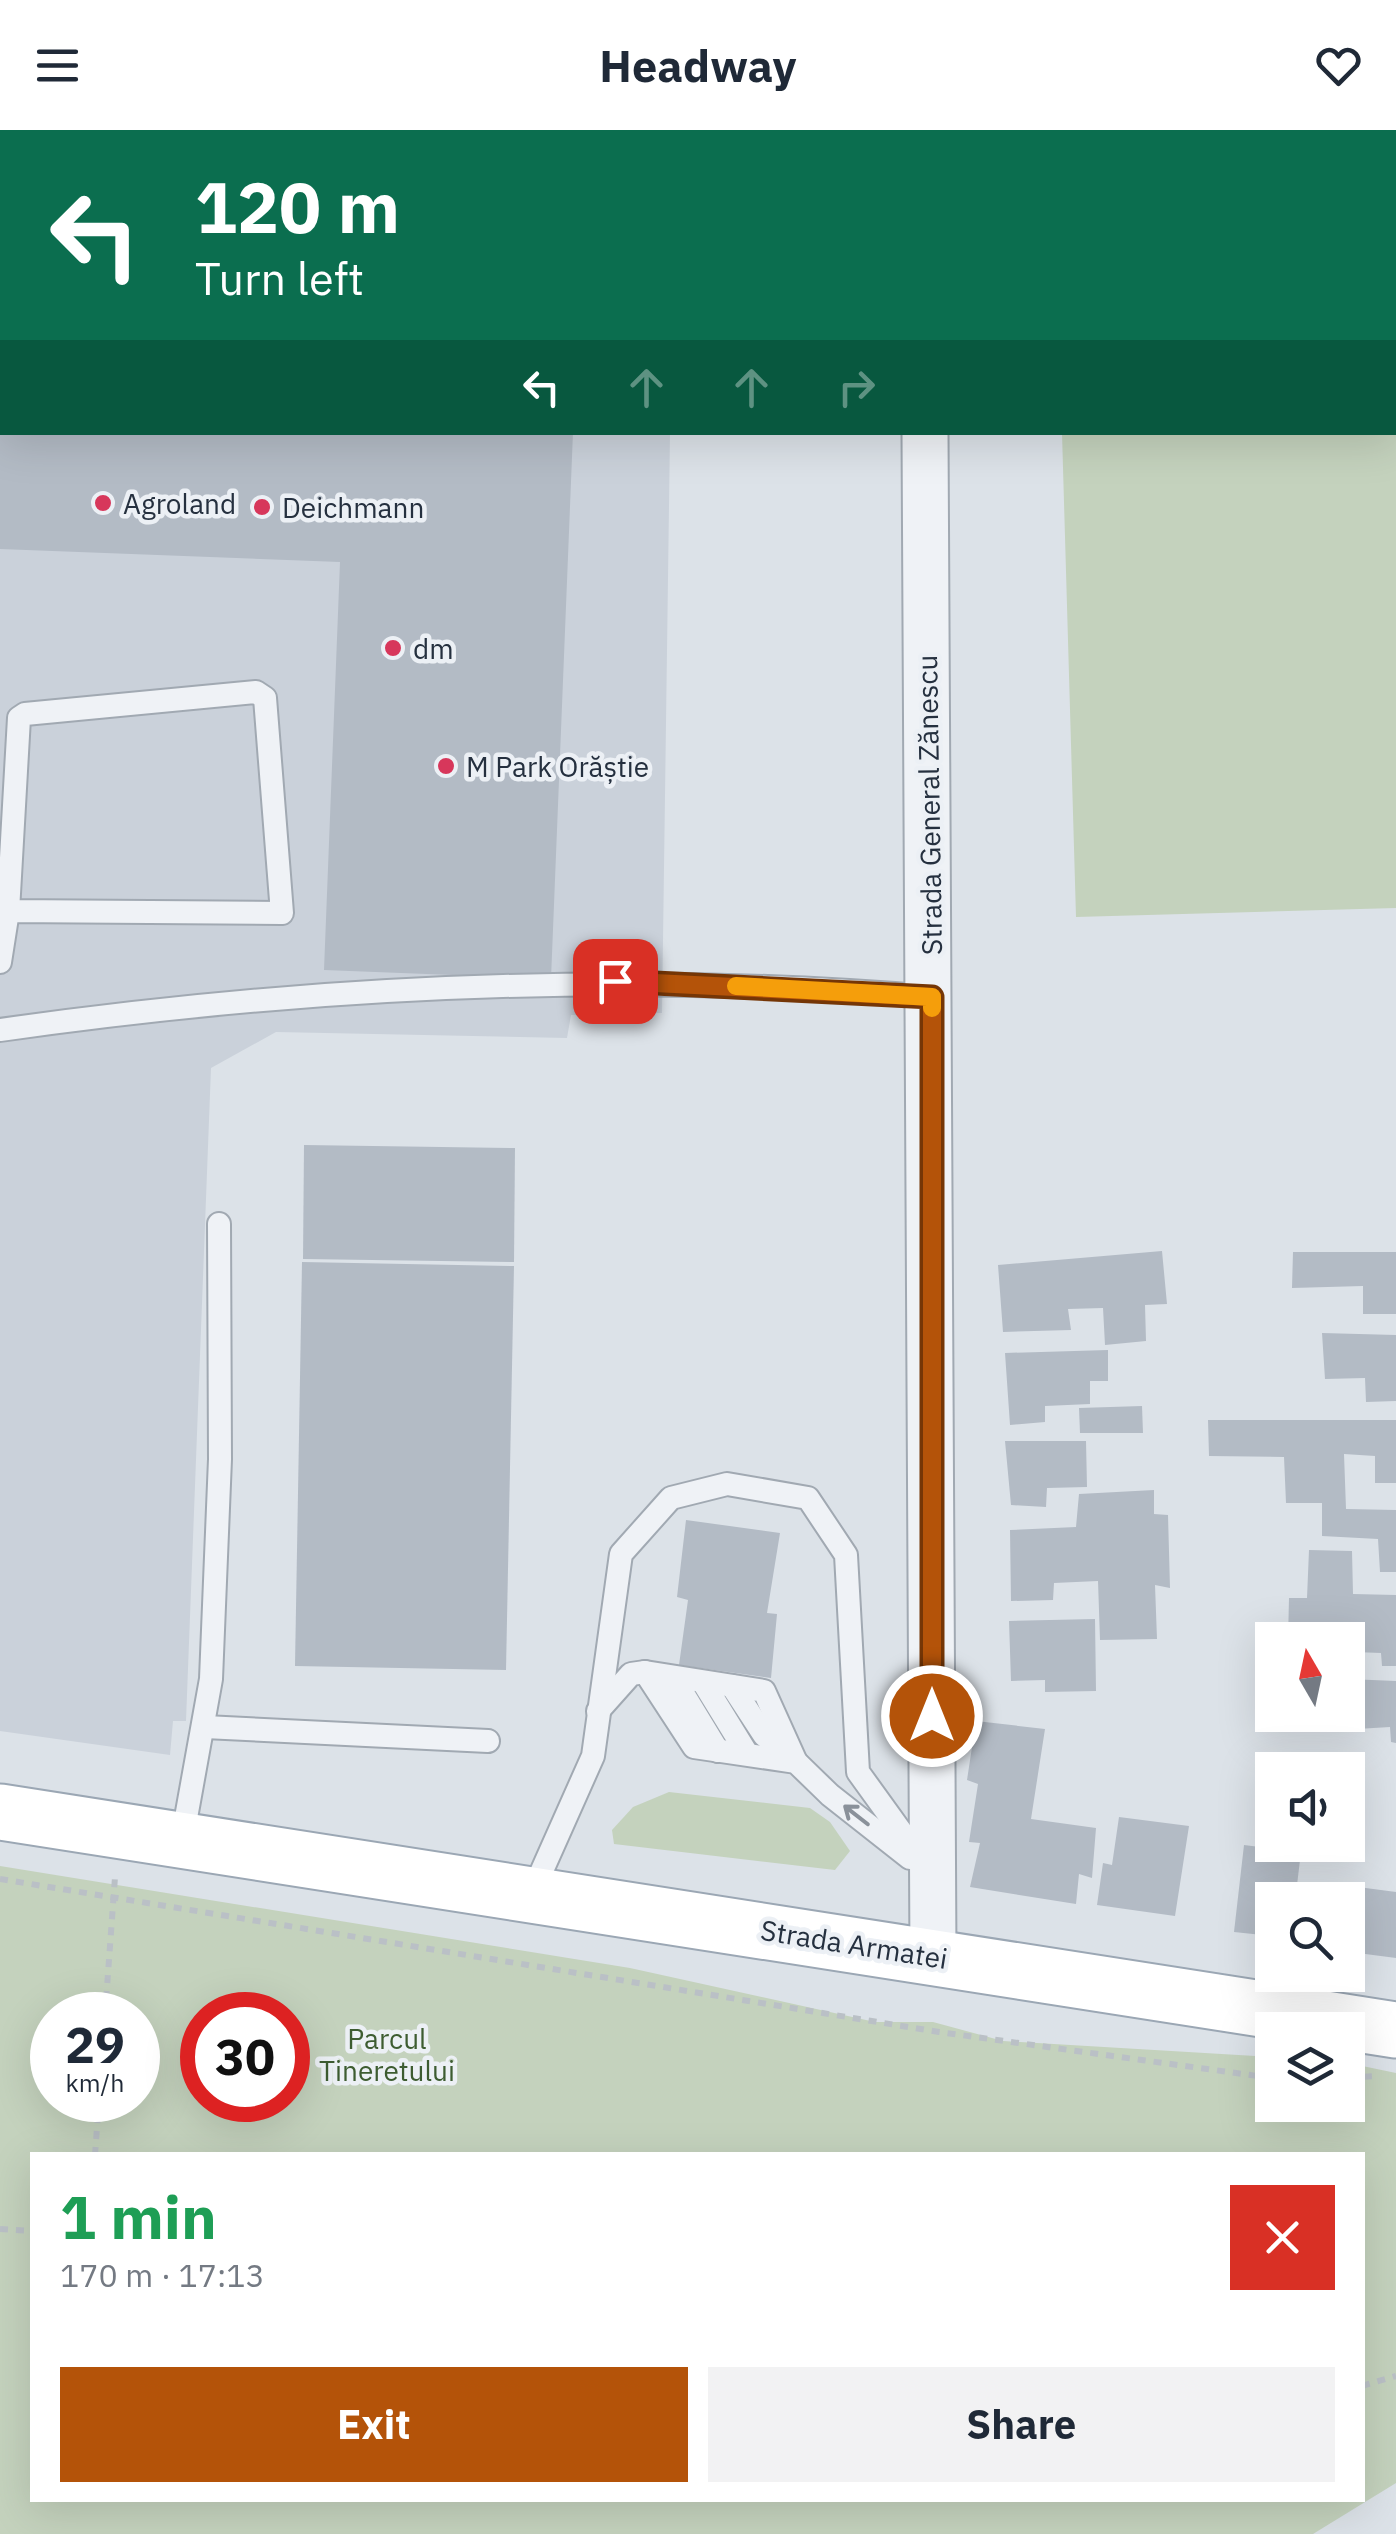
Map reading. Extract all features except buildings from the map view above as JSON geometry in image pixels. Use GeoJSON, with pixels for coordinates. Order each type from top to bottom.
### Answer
{"type":"FeatureCollection","features":[{"type":"Feature","properties":{"kind":"main road","name":"Strada Armatei"},"geometry":{"type":"LineString","coordinates":[[0,1812],[1396,2030]]}},
{"type":"Feature","properties":{"kind":"street","name":"Strada General Zănescu"},"geometry":{"type":"LineString","coordinates":[[926,435],[932,997],[933,1957]]}},
{"type":"Feature","properties":{"kind":"lane"},"geometry":{"type":"LineString","coordinates":[[0,962],[8,912],[18,718],[25,714],[256,692],[265,698],[282,913],[8,912]]}},
{"type":"Feature","properties":{"kind":"lane"},"geometry":{"type":"LineString","coordinates":[[0,1030],[330,992],[615,981],[932,997]]}},
{"type":"Feature","properties":{"kind":"lane"},"geometry":{"type":"LineString","coordinates":[[182,1840],[205,1726],[220,1459],[219,1224]]}},
{"type":"Feature","properties":{"kind":"lane"},"geometry":{"type":"LineString","coordinates":[[532,1894],[592,1756],[621,1554],[671,1498],[727,1484],[808,1498],[846,1556],[858,1772],[932,1876]]}},
{"type":"Feature","properties":{"kind":"lane"},"geometry":{"type":"LineString","coordinates":[[598,1711],[630,1674],[645,1672],[764,1692],[796,1762],[830,1795],[932,1876]]}},
{"type":"Feature","properties":{"kind":"lane"},"geometry":{"type":"LineString","coordinates":[[645,1672],[694,1748],[746,1752],[796,1762]]}},
{"type":"Feature","properties":{"kind":"lane"},"geometry":{"type":"LineString","coordinates":[[673,1676],[718,1751]]}},
{"type":"Feature","properties":{"kind":"lane"},"geometry":{"type":"LineString","coordinates":[[703,1682],[746,1752]]}},
{"type":"Feature","properties":{"kind":"lane"},"geometry":{"type":"LineString","coordinates":[[205,1726],[488,1741]]}},
{"type":"Feature","properties":{"kind":"path"},"geometry":{"type":"LineString","coordinates":[[107,1992],[118,1830]]}},
{"type":"Feature","properties":{"kind":"path"},"geometry":{"type":"LineString","coordinates":[[0,1879],[939,2032],[1255,2076]]}},
{"type":"Feature","properties":{"kind":"path"},"geometry":{"type":"LineString","coordinates":[[96,2152],[98,2122]]}},
{"type":"Feature","properties":{"kind":"path"},"geometry":{"type":"LineString","coordinates":[[0,2230],[30,2231]]}},
{"type":"Feature","properties":{"kind":"path"},"geometry":{"type":"LineString","coordinates":[[1365,2385],[1396,2376]]}},
{"type":"Feature","properties":{"kind":"shaded area"},"geometry":{"type":"Polygon","coordinates":[[[0,435],[670,435],[662,1013],[571,1015],[567,1038],[276,1032],[211,1068],[186,1721],[173,1721],[170,1755],[0,1731],[0,435]]]}},
{"type":"Feature","properties":{"kind":"green space"},"geometry":{"type":"Polygon","coordinates":[[[1062,435],[1396,435],[1396,908],[1076,917],[1062,435]]]}},
{"type":"Feature","properties":{"kind":"green space"},"geometry":{"type":"Polygon","coordinates":[[[669,1792],[810,1808],[830,1822],[850,1851],[835,1870],[614,1844],[612,1830],[633,1807],[669,1792]]]}},
{"type":"Feature","properties":{"kind":"green space","name":"Parcul Tineretului"},"geometry":{"type":"Polygon","coordinates":[[[0,1866],[630,1968],[875,2022],[933,2022],[1003,2041],[1255,2056],[1255,2122],[1365,2122],[1365,2067],[1396,2073],[1396,2483],[1313,2534],[0,2534],[0,1866]]]}},
{"type":"Feature","properties":{"kind":"slow traffic"},"geometry":{"type":"LineString","coordinates":[[736,986],[932,997],[932,1008]]}},
{"type":"Feature","properties":{"kind":"place","name":"Agroland"},"geometry":{"type":"Point","coordinates":[103,503]}},
{"type":"Feature","properties":{"kind":"place","name":"Deichmann"},"geometry":{"type":"Point","coordinates":[262,507]}},
{"type":"Feature","properties":{"kind":"place","name":"dm"},"geometry":{"type":"Point","coordinates":[393,648]}},
{"type":"Feature","properties":{"kind":"place","name":"M Park Orăștie"},"geometry":{"type":"Point","coordinates":[446,766]}},
{"type":"Feature","properties":{"kind":"route"},"geometry":{"type":"LineString","coordinates":[[615,981],[932,997],[932,1716]]}}]}
